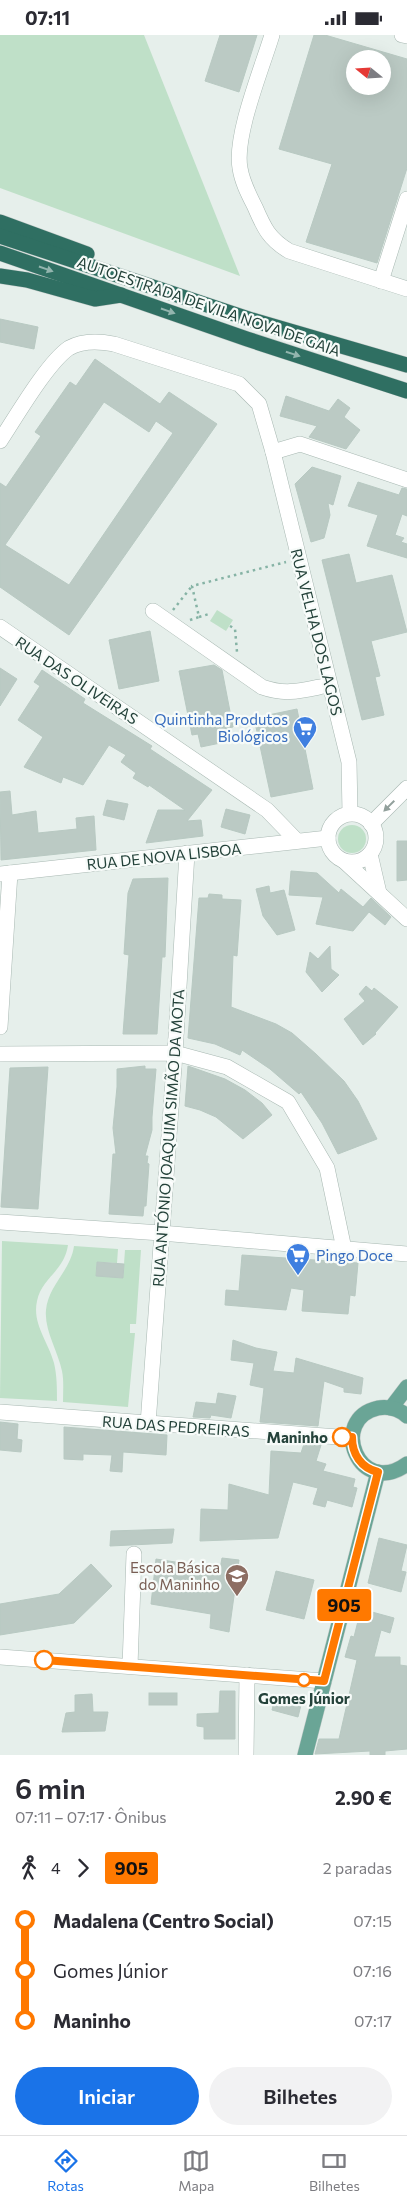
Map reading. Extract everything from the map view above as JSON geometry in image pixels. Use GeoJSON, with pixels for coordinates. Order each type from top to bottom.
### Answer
{"type":"FeatureCollection","features":[{"type":"Feature","properties":{"kind":"highway"},"geometry":{"type":"LineString","coordinates":[[0,222],[88,255],[95,268]]}},
{"type":"Feature","properties":{"kind":"highway","name":"AUTOESTRADA DE VILA NOVA DE GAIA"},"geometry":{"type":"LineString","coordinates":[[0,235],[252,320],[407,365]]}},
{"type":"Feature","properties":{"kind":"highway","name":"AUTOESTRADA DE VILA NOVA DE GAIA"},"geometry":{"type":"LineString","coordinates":[[0,253],[247,339],[407,391]]}},
{"type":"Feature","properties":{"kind":"highway"},"geometry":{"type":"LineString","coordinates":[[0,276],[27,279],[95,299],[122,295]]}},
{"type":"Feature","properties":{"kind":"main road"},"geometry":{"type":"LineString","coordinates":[[391,1408],[407,1387]]}},
{"type":"Feature","properties":{"kind":"main road"},"geometry":{"type":"LineString","coordinates":[[407,1416],[391,1408],[375,1409],[366,1413],[356,1425],[352,1437],[353,1447],[361,1462],[367,1468],[378,1472],[391,1472],[407,1464]]}},
{"type":"Feature","properties":{"kind":"main road"},"geometry":{"type":"LineString","coordinates":[[305,1755],[378,1472]]}},
{"type":"Feature","properties":{"kind":"street"},"geometry":{"type":"LineString","coordinates":[[272,35],[243,129],[239,149],[241,177],[263,227],[275,243],[290,251],[407,289]]}},
{"type":"Feature","properties":{"kind":"street"},"geometry":{"type":"LineString","coordinates":[[402,35],[407,36]]}},
{"type":"Feature","properties":{"kind":"street"},"geometry":{"type":"LineString","coordinates":[[381,281],[407,199]]}},
{"type":"Feature","properties":{"kind":"street","name":"RUA VELHA DOS LAGOS"},"geometry":{"type":"LineString","coordinates":[[0,441],[52,364],[70,348],[94,341],[114,344],[239,384],[258,405],[273,452],[349,762],[350,813]]}},
{"type":"Feature","properties":{"kind":"street"},"geometry":{"type":"LineString","coordinates":[[273,452],[300,444],[407,481]]}},
{"type":"Feature","properties":{"kind":"street"},"geometry":{"type":"LineString","coordinates":[[153,611],[262,687],[278,693],[329,685]]}},
{"type":"Feature","properties":{"kind":"street","name":"RUA DAS OLIVEIRAS"},"geometry":{"type":"LineString","coordinates":[[0,627],[267,810],[297,841]]}},
{"type":"Feature","properties":{"kind":"street"},"geometry":{"type":"LineString","coordinates":[[371,824],[407,788]]}},
{"type":"Feature","properties":{"kind":"street"},"geometry":{"type":"LineString","coordinates":[[344,861],[354,862],[363,859],[375,845],[376,836],[371,824],[359,815],[350,813],[341,816],[333,822],[328,838],[330,849],[407,919]]}},
{"type":"Feature","properties":{"kind":"street","name":"RUA DE NOVA LISBOA"},"geometry":{"type":"LineString","coordinates":[[5,873],[328,838]]}},
{"type":"Feature","properties":{"kind":"street","name":"RUA ANTÓNIO JOAQUIM SIMÃO DA MOTA"},"geometry":{"type":"LineString","coordinates":[[148,1424],[175,1053],[187,853]]}},
{"type":"Feature","properties":{"kind":"street"},"geometry":{"type":"LineString","coordinates":[[370,853],[379,893]]}},
{"type":"Feature","properties":{"kind":"street"},"geometry":{"type":"LineString","coordinates":[[0,1027],[5,873]]}},
{"type":"Feature","properties":{"kind":"street"},"geometry":{"type":"LineString","coordinates":[[0,1053],[175,1053],[227,1067],[288,1103],[327,1168],[344,1249]]}},
{"type":"Feature","properties":{"kind":"street"},"geometry":{"type":"LineString","coordinates":[[0,1222],[161,1233],[407,1254]]}},
{"type":"Feature","properties":{"kind":"street","name":"RUA DAS PEDREIRAS"},"geometry":{"type":"LineString","coordinates":[[0,1412],[352,1437]]}},
{"type":"Feature","properties":{"kind":"street"},"geometry":{"type":"LineString","coordinates":[[130,1666],[134,1554]]}},
{"type":"Feature","properties":{"kind":"street"},"geometry":{"type":"LineString","coordinates":[[0,1657],[324,1681]]}},
{"type":"Feature","properties":{"kind":"street"},"geometry":{"type":"LineString","coordinates":[[246,1755],[247,1675]]}},
{"type":"Feature","properties":{"kind":"path"},"geometry":{"type":"LineString","coordinates":[[170,623],[192,586],[299,559]]}},
{"type":"Feature","properties":{"kind":"path"},"geometry":{"type":"LineString","coordinates":[[192,586],[199,617]]}},
{"type":"Feature","properties":{"kind":"path"},"geometry":{"type":"LineString","coordinates":[[170,623],[209,614]]}},
{"type":"Feature","properties":{"kind":"path"},"geometry":{"type":"LineString","coordinates":[[230,626],[235,629],[239,671]]}},
{"type":"Feature","properties":{"kind":"green space"},"geometry":{"type":"Polygon","coordinates":[[[0,35],[144,35],[240,276],[0,188],[0,35]]]}},
{"type":"Feature","properties":{"kind":"green space"},"geometry":{"type":"Polygon","coordinates":[[[217,610],[233,620],[226,631],[210,621],[217,610]]]}},
{"type":"Feature","properties":{"kind":"green space"},"geometry":{"type":"Polygon","coordinates":[[[352,825],[362,829],[366,839],[362,849],[352,853],[342,849],[338,839],[342,829],[352,825]]]}},
{"type":"Feature","properties":{"kind":"green space"},"geometry":{"type":"Polygon","coordinates":[[[2,1241],[68,1245],[62,1262],[43,1286],[36,1309],[39,1325],[54,1363],[57,1401],[0,1398],[2,1241]]]}},
{"type":"Feature","properties":{"kind":"green space"},"geometry":{"type":"Polygon","coordinates":[[[74,1246],[118,1249],[117,1263],[97,1262],[96,1275],[123,1278],[125,1250],[141,1250],[136,1324],[130,1324],[130,1333],[135,1333],[128,1407],[63,1402],[62,1371],[49,1333],[46,1310],[51,1293],[69,1263],[74,1246]]]}},
{"type":"Feature","properties":{"kind":"building"},"geometry":{"type":"Polygon","coordinates":[[[220,35],[257,35],[239,92],[205,81],[220,35]]]}},
{"type":"Feature","properties":{"kind":"building"},"geometry":{"type":"Polygon","coordinates":[[[314,35],[325,35],[376,50],[346,50],[346,95],[391,95],[391,54],[407,59],[407,168],[377,263],[306,242],[332,164],[279,149],[314,35]]]}},
{"type":"Feature","properties":{"kind":"building"},"geometry":{"type":"Polygon","coordinates":[[[0,319],[38,327],[34,349],[0,342],[0,319]]]}},
{"type":"Feature","properties":{"kind":"building"},"geometry":{"type":"Polygon","coordinates":[[[95,359],[160,404],[169,392],[217,424],[69,635],[0,587],[0,483],[6,487],[41,436],[35,432],[70,382],[76,386],[95,359]],[[104,402],[5,545],[69,585],[173,433],[156,421],[149,432],[104,402]]]}},
{"type":"Feature","properties":{"kind":"building"},"geometry":{"type":"Polygon","coordinates":[[[286,396],[329,411],[338,399],[350,408],[344,417],[360,430],[346,449],[309,437],[317,426],[280,416],[286,396]]]}},
{"type":"Feature","properties":{"kind":"building"},"geometry":{"type":"Polygon","coordinates":[[[312,467],[341,476],[333,505],[328,503],[330,515],[324,538],[311,542],[295,484],[312,467]]]}},
{"type":"Feature","properties":{"kind":"building"},"geometry":{"type":"Polygon","coordinates":[[[358,482],[399,495],[402,488],[407,489],[407,516],[402,514],[395,535],[404,538],[401,542],[407,544],[407,558],[367,546],[378,515],[348,506],[358,482]]]}},
{"type":"Feature","properties":{"kind":"building"},"geometry":{"type":"Polygon","coordinates":[[[349,554],[356,583],[392,575],[407,632],[371,641],[380,676],[375,677],[384,715],[362,720],[322,560],[349,554]]]}},
{"type":"Feature","properties":{"kind":"building"},"geometry":{"type":"Polygon","coordinates":[[[150,631],[159,681],[119,689],[109,640],[150,631]]]}},
{"type":"Feature","properties":{"kind":"building"},"geometry":{"type":"Polygon","coordinates":[[[214,665],[222,670],[233,727],[228,728],[230,741],[201,747],[198,734],[192,735],[179,671],[214,665]]]}},
{"type":"Feature","properties":{"kind":"building"},"geometry":{"type":"Polygon","coordinates":[[[0,668],[17,679],[0,706],[0,668]]]}},
{"type":"Feature","properties":{"kind":"building"},"geometry":{"type":"Polygon","coordinates":[[[42,670],[85,699],[83,703],[152,746],[150,749],[212,790],[187,821],[201,820],[203,836],[146,843],[158,810],[185,810],[149,785],[148,787],[133,778],[136,773],[121,762],[126,755],[109,745],[83,785],[63,777],[61,783],[24,767],[43,737],[18,720],[40,686],[34,682],[42,670]]]}},
{"type":"Feature","properties":{"kind":"building"},"geometry":{"type":"Polygon","coordinates":[[[297,709],[313,789],[271,797],[254,718],[297,709]]]}},
{"type":"Feature","properties":{"kind":"building"},"geometry":{"type":"Polygon","coordinates":[[[10,791],[12,815],[36,811],[38,833],[77,829],[76,818],[94,816],[96,850],[1,860],[0,792],[10,791]]]}},
{"type":"Feature","properties":{"kind":"building"},"geometry":{"type":"Polygon","coordinates":[[[107,800],[128,804],[124,820],[103,815],[107,800]]]}},
{"type":"Feature","properties":{"kind":"building"},"geometry":{"type":"Polygon","coordinates":[[[226,809],[250,815],[245,834],[221,827],[226,809]]]}},
{"type":"Feature","properties":{"kind":"building"},"geometry":{"type":"Polygon","coordinates":[[[397,841],[407,841],[407,880],[397,881],[397,841]]]}},
{"type":"Feature","properties":{"kind":"building"},"geometry":{"type":"Polygon","coordinates":[[[291,871],[317,873],[339,893],[341,889],[363,907],[371,898],[391,917],[385,925],[369,912],[353,931],[316,924],[323,897],[289,895],[291,871]]]}},
{"type":"Feature","properties":{"kind":"building"},"geometry":{"type":"Polygon","coordinates":[[[168,878],[165,957],[162,957],[157,1034],[123,1034],[129,955],[124,954],[128,893],[133,879],[168,878]]]}},
{"type":"Feature","properties":{"kind":"building"},"geometry":{"type":"Polygon","coordinates":[[[269,886],[270,893],[284,890],[295,930],[277,935],[263,916],[256,889],[269,886]]]}},
{"type":"Feature","properties":{"kind":"building"},"geometry":{"type":"Polygon","coordinates":[[[209,894],[222,895],[222,899],[241,900],[237,956],[233,955],[231,1007],[276,1024],[292,1033],[316,1054],[344,1081],[358,1101],[377,1139],[338,1154],[322,1123],[301,1092],[299,1094],[270,1069],[242,1050],[240,1055],[215,1044],[188,1038],[199,898],[208,898],[209,894]]]}},
{"type":"Feature","properties":{"kind":"building"},"geometry":{"type":"Polygon","coordinates":[[[330,946],[331,969],[339,975],[322,992],[306,972],[310,952],[318,959],[330,946]]]}},
{"type":"Feature","properties":{"kind":"building"},"geometry":{"type":"Polygon","coordinates":[[[366,986],[372,991],[374,988],[398,1007],[376,1034],[363,1045],[344,1019],[365,1001],[359,994],[366,986]]]}},
{"type":"Feature","properties":{"kind":"building"},"geometry":{"type":"Polygon","coordinates":[[[145,1066],[145,1069],[156,1069],[152,1130],[145,1156],[148,1156],[147,1163],[149,1164],[146,1206],[144,1206],[143,1216],[109,1214],[113,1154],[116,1154],[113,1128],[117,1069],[145,1066]]]}},
{"type":"Feature","properties":{"kind":"building"},"geometry":{"type":"Polygon","coordinates":[[[188,1066],[225,1079],[245,1090],[262,1103],[272,1115],[243,1139],[216,1117],[185,1106],[188,1066]]]}},
{"type":"Feature","properties":{"kind":"building"},"geometry":{"type":"Polygon","coordinates":[[[48,1067],[38,1209],[1,1207],[10,1068],[48,1067]]]}},
{"type":"Feature","properties":{"kind":"building","name":"Pingo Doce"},"geometry":{"type":"Polygon","coordinates":[[[242,1255],[358,1263],[355,1296],[350,1295],[348,1314],[302,1311],[304,1290],[291,1288],[286,1310],[225,1305],[226,1290],[239,1291],[242,1255]]]}},
{"type":"Feature","properties":{"kind":"building"},"geometry":{"type":"Polygon","coordinates":[[[97,1262],[124,1264],[123,1278],[96,1276],[97,1262]]]}},
{"type":"Feature","properties":{"kind":"building"},"geometry":{"type":"Polygon","coordinates":[[[233,1340],[256,1348],[277,1352],[273,1371],[294,1373],[296,1358],[363,1378],[361,1394],[344,1392],[344,1388],[324,1381],[318,1426],[260,1422],[264,1388],[250,1385],[254,1363],[231,1360],[233,1340]]]}},
{"type":"Feature","properties":{"kind":"building"},"geometry":{"type":"Polygon","coordinates":[[[218,1393],[236,1396],[231,1418],[211,1415],[210,1418],[193,1417],[196,1402],[216,1404],[218,1393]]]}},
{"type":"Feature","properties":{"kind":"building"},"geometry":{"type":"Polygon","coordinates":[[[0,1422],[18,1424],[17,1439],[22,1440],[21,1452],[0,1450],[0,1422]]]}},
{"type":"Feature","properties":{"kind":"building"},"geometry":{"type":"Polygon","coordinates":[[[64,1427],[167,1435],[166,1455],[123,1452],[122,1472],[110,1471],[112,1455],[83,1454],[83,1460],[64,1459],[64,1427]]]}},
{"type":"Feature","properties":{"kind":"building"},"geometry":{"type":"Polygon","coordinates":[[[304,1444],[321,1445],[316,1461],[326,1464],[323,1471],[355,1479],[353,1487],[357,1488],[352,1507],[327,1500],[325,1507],[313,1504],[318,1488],[293,1482],[278,1538],[200,1541],[201,1509],[228,1510],[229,1484],[269,1495],[271,1451],[301,1453],[304,1444]]]}},
{"type":"Feature","properties":{"kind":"building"},"geometry":{"type":"Polygon","coordinates":[[[174,1529],[172,1543],[110,1546],[111,1531],[174,1529]]]}},
{"type":"Feature","properties":{"kind":"building"},"geometry":{"type":"Polygon","coordinates":[[[379,1538],[407,1545],[401,1571],[406,1572],[401,1592],[368,1583],[379,1538]]]}},
{"type":"Feature","properties":{"kind":"building"},"geometry":{"type":"Polygon","coordinates":[[[222,1558],[239,1560],[229,1632],[210,1628],[211,1614],[151,1604],[156,1559],[220,1569],[222,1558]]]}},
{"type":"Feature","properties":{"kind":"building"},"geometry":{"type":"Polygon","coordinates":[[[91,1564],[112,1586],[74,1623],[0,1635],[0,1604],[59,1594],[91,1564]]]}},
{"type":"Feature","properties":{"kind":"building"},"geometry":{"type":"Polygon","coordinates":[[[276,1571],[314,1580],[304,1619],[266,1610],[276,1571]]]}},
{"type":"Feature","properties":{"kind":"building"},"geometry":{"type":"Polygon","coordinates":[[[361,1609],[394,1618],[390,1633],[381,1630],[374,1657],[400,1657],[400,1665],[407,1666],[407,1749],[385,1751],[385,1755],[370,1755],[370,1751],[315,1754],[319,1739],[339,1739],[357,1660],[345,1657],[351,1636],[354,1637],[361,1609]]]}},
{"type":"Feature","properties":{"kind":"building"},"geometry":{"type":"Polygon","coordinates":[[[220,1691],[235,1691],[235,1739],[204,1739],[204,1727],[197,1726],[197,1714],[219,1713],[220,1691]]]}},
{"type":"Feature","properties":{"kind":"building"},"geometry":{"type":"Polygon","coordinates":[[[149,1693],[177,1693],[177,1705],[149,1705],[149,1693]]]}},
{"type":"Feature","properties":{"kind":"building"},"geometry":{"type":"Polygon","coordinates":[[[92,1694],[93,1712],[108,1712],[105,1731],[62,1732],[66,1713],[75,1712],[75,1695],[92,1694]]]}},
{"type":"Feature","properties":{"kind":"building"},"geometry":{"type":"Polygon","coordinates":[[[275,1698],[301,1705],[298,1717],[272,1710],[275,1698]]]}},
{"type":"Feature","properties":{"kind":"bus line","name":"905"},"geometry":{"type":"LineString","coordinates":[[44,1660],[324,1681],[378,1472],[367,1468],[361,1462],[353,1447],[352,1437],[342,1437]]}},
{"type":"Feature","properties":{"kind":"place","name":"Quintinha Produtos Biológicos"},"geometry":{"type":"Point","coordinates":[305,749]}},
{"type":"Feature","properties":{"kind":"place","name":"Pingo Doce"},"geometry":{"type":"Point","coordinates":[298,1276]}},
{"type":"Feature","properties":{"kind":"place","name":"Maninho"},"geometry":{"type":"Point","coordinates":[342,1437]}},
{"type":"Feature","properties":{"kind":"place","name":"Escola Básica do Maninho"},"geometry":{"type":"Point","coordinates":[237,1597]}},
{"type":"Feature","properties":{"kind":"place","name":"Gomes Júnior"},"geometry":{"type":"Point","coordinates":[304,1680]}}]}
